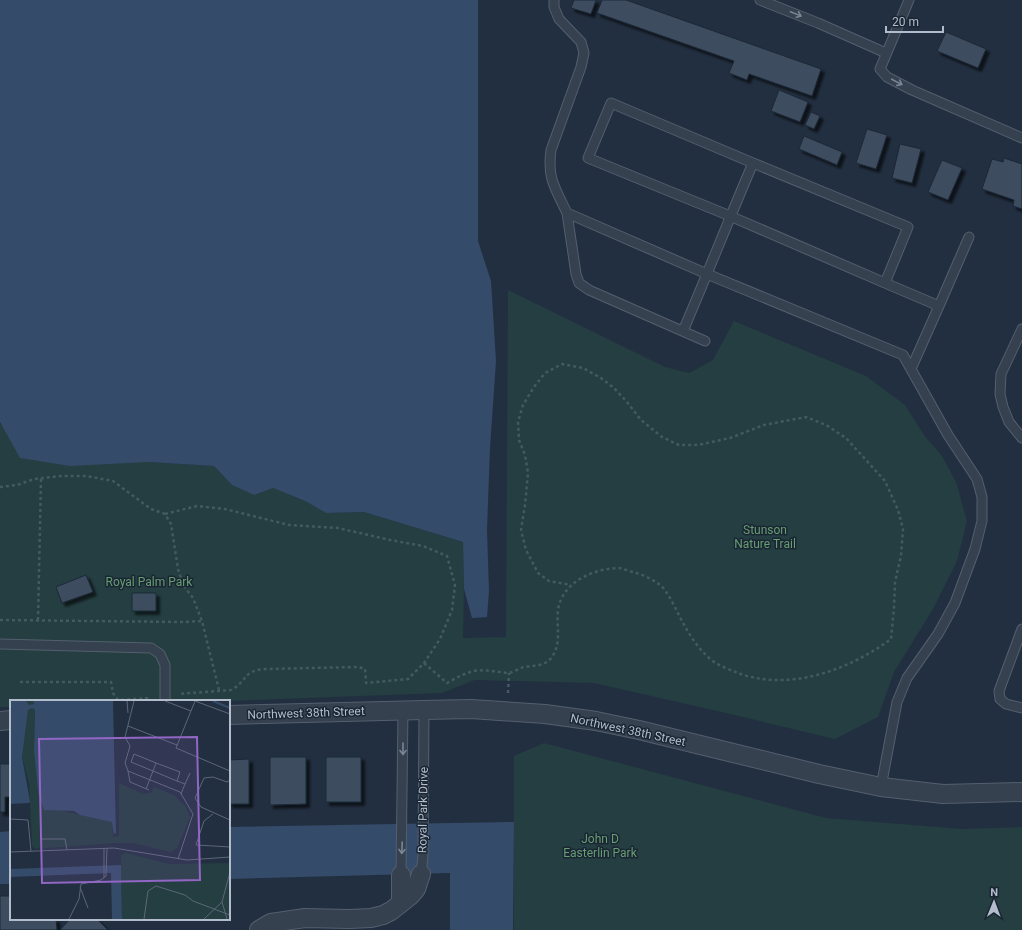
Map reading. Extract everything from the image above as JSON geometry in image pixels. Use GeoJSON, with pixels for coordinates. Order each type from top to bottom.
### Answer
{"type":"FeatureCollection","features":[{"type":"Feature","properties":{"kind":"street","name":"Northwest 38th Street"},"geometry":{"type":"LineString","coordinates":[[230,715],[403,710],[471,710],[545,714],[596,721],[639,730],[819,774],[881,787],[943,794],[1022,792]]}},
{"type":"Feature","properties":{"kind":"street"},"geometry":{"type":"LineString","coordinates":[[0,721],[10,720]]}},
{"type":"Feature","properties":{"kind":"street","name":"Royal Park Drive"},"geometry":{"type":"LineString","coordinates":[[259,930],[272,923],[304,918],[371,918],[387,913],[410,896],[416,889],[421,874]]}},
{"type":"Feature","properties":{"kind":"street","name":"Royal Park Drive"},"geometry":{"type":"LineString","coordinates":[[401,875],[401,902]]}},
{"type":"Feature","properties":{"kind":"lane"},"geometry":{"type":"LineString","coordinates":[[554,0],[554,7],[559,19],[581,42],[584,53],[581,67],[551,150],[550,164],[552,180],[567,212],[576,274],[579,283],[588,290],[705,341]]}},
{"type":"Feature","properties":{"kind":"lane"},"geometry":{"type":"LineString","coordinates":[[760,0],[818,23],[886,53]]}},
{"type":"Feature","properties":{"kind":"lane"},"geometry":{"type":"LineString","coordinates":[[909,0],[880,69],[887,77],[912,90],[1022,138]]}},
{"type":"Feature","properties":{"kind":"lane"},"geometry":{"type":"LineString","coordinates":[[885,283],[908,227],[611,103],[588,158],[730,216],[885,283],[939,306]]}},
{"type":"Feature","properties":{"kind":"lane"},"geometry":{"type":"LineString","coordinates":[[683,331],[753,163]]}},
{"type":"Feature","properties":{"kind":"lane"},"geometry":{"type":"LineString","coordinates":[[567,212],[707,274],[903,355],[948,435],[977,479],[982,497],[982,521],[975,549],[955,603],[938,634],[907,678],[897,702],[881,787]]}},
{"type":"Feature","properties":{"kind":"lane"},"geometry":{"type":"LineString","coordinates":[[911,369],[968,237]]}},
{"type":"Feature","properties":{"kind":"lane"},"geometry":{"type":"LineString","coordinates":[[1022,329],[1001,374],[1000,394],[1002,407],[1008,422],[1022,438]]}},
{"type":"Feature","properties":{"kind":"lane"},"geometry":{"type":"LineString","coordinates":[[1022,629],[999,691],[1000,699],[1006,704],[1022,708]]}},
{"type":"Feature","properties":{"kind":"lane"},"geometry":{"type":"LineString","coordinates":[[0,644],[151,648],[160,654],[165,665],[165,698]]}},
{"type":"Feature","properties":{"kind":"lane","name":"Royal Park Drive"},"geometry":{"type":"LineString","coordinates":[[401,875],[403,821],[403,710]]}},
{"type":"Feature","properties":{"kind":"lane","name":"Royal Park Drive"},"geometry":{"type":"LineString","coordinates":[[421,874],[424,710]]}},
{"type":"Feature","properties":{"kind":"path"},"geometry":{"type":"LineString","coordinates":[[424,663],[447,683],[460,676],[475,671],[495,670],[509,673],[524,667],[538,666],[551,658],[558,644],[558,609],[566,591],[571,586],[576,581],[596,571],[619,568],[640,574],[661,585],[695,642],[709,658],[727,669],[750,678],[775,680],[804,678],[839,668],[874,651],[891,639],[895,582],[901,556],[903,530],[898,510],[885,481],[846,438],[826,425],[806,417],[764,425],[730,438],[698,445],[678,445],[662,437],[641,420],[614,388],[601,378],[583,368],[562,364],[545,373],[534,387],[523,405],[518,422],[519,440],[525,455],[528,474],[521,530],[526,550],[538,573],[549,581],[571,586]]}},
{"type":"Feature","properties":{"kind":"path"},"geometry":{"type":"LineString","coordinates":[[0,487],[8,487],[41,478],[86,476],[113,481],[151,509],[165,514],[197,506],[225,508],[290,525],[338,528],[383,539],[423,546],[446,556],[455,585],[452,610],[440,639],[424,663],[408,679],[366,683],[365,670],[358,667],[255,670],[248,673],[238,686],[232,690],[219,690],[165,698],[118,700],[113,694],[111,682],[20,682]]}},
{"type":"Feature","properties":{"kind":"path"},"geometry":{"type":"LineString","coordinates":[[38,620],[41,478]]}},
{"type":"Feature","properties":{"kind":"path"},"geometry":{"type":"LineString","coordinates":[[165,514],[171,524],[178,569],[183,585],[193,598],[202,621],[219,690]]}},
{"type":"Feature","properties":{"kind":"path"},"geometry":{"type":"LineString","coordinates":[[0,620],[202,621]]}},
{"type":"Feature","properties":{"kind":"path"},"geometry":{"type":"LineString","coordinates":[[508,693],[509,673]]}},
{"type":"Feature","properties":{"kind":"green space","name":"Stunson Nature Trail"},"geometry":{"type":"Polygon","coordinates":[[[508,290],[665,367],[689,373],[713,360],[734,321],[866,376],[905,405],[924,435],[942,456],[956,482],[967,521],[957,561],[933,609],[894,672],[878,717],[835,739],[594,683],[475,680],[442,693],[230,701],[10,700],[10,707],[0,707],[0,422],[1,425],[148,462],[214,466],[232,485],[273,488],[305,501],[326,513],[364,512],[463,542],[463,638],[506,637],[508,290]]]}},
{"type":"Feature","properties":{"kind":"green space","name":"John D Easterlin Park"},"geometry":{"type":"Polygon","coordinates":[[[544,743],[826,818],[962,829],[1022,827],[1022,930],[514,930],[514,756],[544,743]]]}},
{"type":"Feature","properties":{"kind":"water"},"geometry":{"type":"Polygon","coordinates":[[[0,0],[478,0],[478,241],[491,281],[496,361],[490,448],[487,530],[489,591],[487,617],[472,618],[464,589],[463,542],[364,512],[326,513],[305,501],[273,488],[254,495],[232,485],[214,466],[148,462],[70,466],[20,458],[0,422],[0,0]]]}},
{"type":"Feature","properties":{"kind":"water"},"geometry":{"type":"Polygon","coordinates":[[[514,822],[513,930],[450,930],[450,873],[230,879],[230,827],[514,822]]]}},
{"type":"Feature","properties":{"kind":"water"},"geometry":{"type":"Polygon","coordinates":[[[10,831],[10,884],[0,884],[0,832],[10,831]]]}},
{"type":"Feature","properties":{"kind":"building"},"geometry":{"type":"Polygon","coordinates":[[[574,0],[596,0],[591,14],[571,8],[574,0]]]}},
{"type":"Feature","properties":{"kind":"building"},"geometry":{"type":"Polygon","coordinates":[[[602,0],[626,0],[821,69],[812,96],[749,74],[747,80],[729,73],[734,61],[597,13],[602,0]]]}},
{"type":"Feature","properties":{"kind":"building"},"geometry":{"type":"Polygon","coordinates":[[[946,32],[986,49],[978,68],[937,51],[946,32]]]}},
{"type":"Feature","properties":{"kind":"building"},"geometry":{"type":"Polygon","coordinates":[[[779,90],[808,102],[800,122],[771,111],[779,90]]]}},
{"type":"Feature","properties":{"kind":"building"},"geometry":{"type":"Polygon","coordinates":[[[811,112],[820,116],[814,129],[805,125],[811,112]]]}},
{"type":"Feature","properties":{"kind":"building"},"geometry":{"type":"Polygon","coordinates":[[[867,129],[887,135],[876,169],[856,163],[867,129]]]}},
{"type":"Feature","properties":{"kind":"building"},"geometry":{"type":"Polygon","coordinates":[[[804,136],[842,152],[837,165],[799,149],[804,136]]]}},
{"type":"Feature","properties":{"kind":"building"},"geometry":{"type":"Polygon","coordinates":[[[900,144],[921,149],[912,183],[892,178],[900,144]]]}},
{"type":"Feature","properties":{"kind":"building"},"geometry":{"type":"Polygon","coordinates":[[[1004,158],[1022,164],[1022,209],[1013,206],[1014,200],[982,189],[992,159],[1003,162],[1004,158]]]}},
{"type":"Feature","properties":{"kind":"building"},"geometry":{"type":"Polygon","coordinates":[[[942,160],[962,168],[948,200],[928,192],[942,160]]]}},
{"type":"Feature","properties":{"kind":"building"},"geometry":{"type":"Polygon","coordinates":[[[86,575],[93,592],[62,603],[56,587],[86,575]]]}},
{"type":"Feature","properties":{"kind":"building"},"geometry":{"type":"Polygon","coordinates":[[[132,593],[156,593],[156,611],[132,611],[132,593]]]}},
{"type":"Feature","properties":{"kind":"building"},"geometry":{"type":"Polygon","coordinates":[[[270,757],[306,757],[306,804],[270,805],[270,757]]]}},
{"type":"Feature","properties":{"kind":"building"},"geometry":{"type":"Polygon","coordinates":[[[326,757],[361,757],[361,802],[326,802],[326,757]]]}},
{"type":"Feature","properties":{"kind":"building"},"geometry":{"type":"Polygon","coordinates":[[[249,759],[249,804],[230,804],[230,760],[249,759]]]}},
{"type":"Feature","properties":{"kind":"building"},"geometry":{"type":"Polygon","coordinates":[[[0,764],[10,764],[10,797],[5,797],[5,812],[0,812],[0,764]]]}},
{"type":"Feature","properties":{"kind":"building"},"geometry":{"type":"Polygon","coordinates":[[[0,896],[10,896],[10,920],[56,920],[57,930],[0,930],[0,896]]]}},
{"type":"Feature","properties":{"kind":"building"},"geometry":{"type":"Polygon","coordinates":[[[69,920],[98,920],[108,930],[60,930],[69,920]]]}},
{"type":"Feature","properties":{"kind":"park label","name":"Royal Palm Park"},"geometry":{"type":"Point","coordinates":[149,582]}}]}
